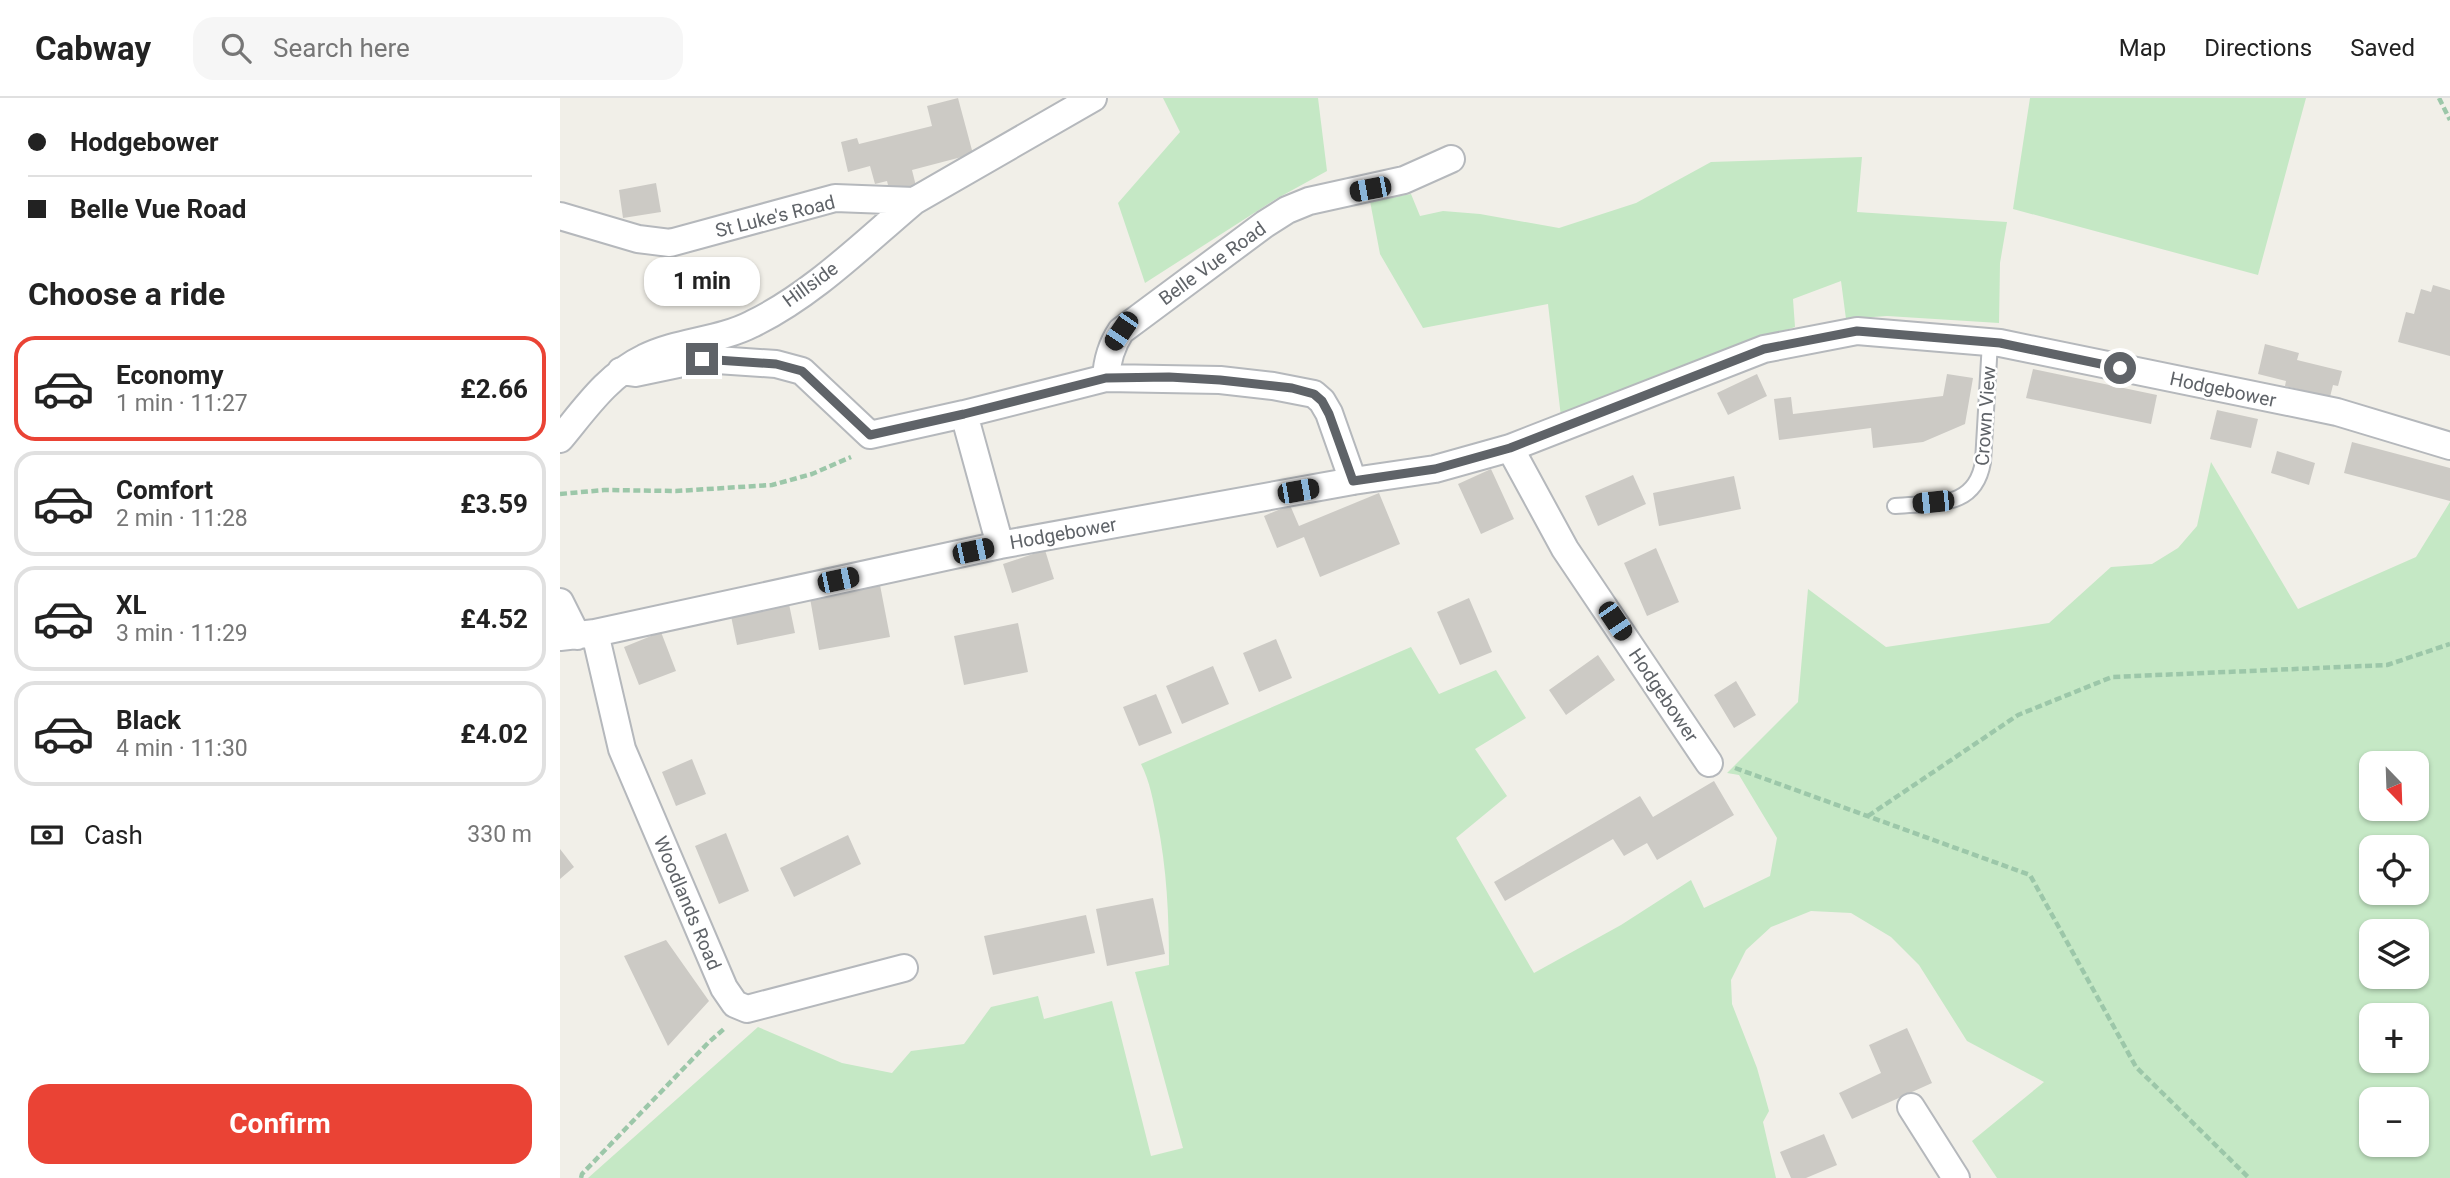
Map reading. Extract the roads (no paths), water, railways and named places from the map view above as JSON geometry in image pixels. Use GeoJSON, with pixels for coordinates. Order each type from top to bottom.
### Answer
{"type":"FeatureCollection","features":[{"type":"Feature","properties":{"kind":"street"},"geometry":{"type":"LineString","coordinates":[[914,201],[1093,98]]}},
{"type":"Feature","properties":{"kind":"street","name":"Belle Vue Road"},"geometry":{"type":"LineString","coordinates":[[1106,378],[1108,356],[1121,331],[1287,210],[1309,201],[1404,180],[1451,159]]}},
{"type":"Feature","properties":{"kind":"street","name":"St Luke's Road"},"geometry":{"type":"LineString","coordinates":[[560,216],[638,239],[670,243],[835,198],[914,201]]}},
{"type":"Feature","properties":{"kind":"street","name":"Hillside"},"geometry":{"type":"LineString","coordinates":[[560,439],[621,371],[646,357],[751,325],[807,290],[914,201]]}},
{"type":"Feature","properties":{"kind":"street","name":"Hodgebower"},"geometry":{"type":"LineString","coordinates":[[578,635],[1000,545],[1353,481],[1435,469],[1510,448],[1764,349],[1857,331],[1990,342],[2337,412],[2450,446]]}},
{"type":"Feature","properties":{"kind":"street"},"geometry":{"type":"LineString","coordinates":[[621,371],[635,373],[702,359],[776,364],[802,371],[870,435],[1106,378],[1169,377],[1292,388],[1314,394],[1322,401],[1353,481]]}},
{"type":"Feature","properties":{"kind":"street"},"geometry":{"type":"LineString","coordinates":[[964,414],[1000,545]]}},
{"type":"Feature","properties":{"kind":"street","name":"Hodgebower"},"geometry":{"type":"LineString","coordinates":[[1510,448],[1565,550],[1709,763]]}},
{"type":"Feature","properties":{"kind":"street","name":"Woodlands Road"},"geometry":{"type":"LineString","coordinates":[[560,603],[578,635],[622,749],[724,988],[734,1004],[747,1010],[904,968]]}},
{"type":"Feature","properties":{"kind":"street"},"geometry":{"type":"LineString","coordinates":[[1911,1107],[1955,1178]]}},
{"type":"Feature","properties":{"kind":"lane","name":"Crown View"},"geometry":{"type":"LineString","coordinates":[[1895,506],[1951,500],[1967,495],[1975,487],[1983,463],[1990,342]]}}]}
